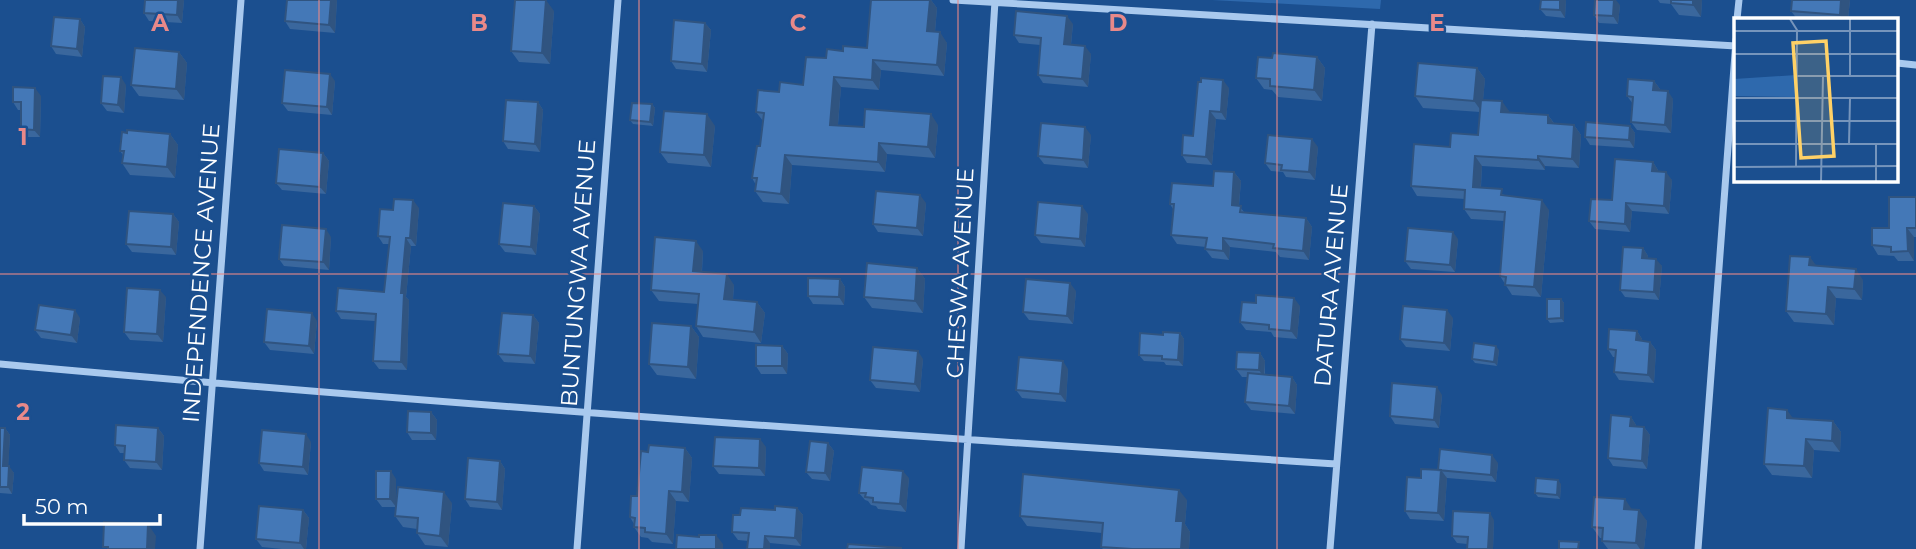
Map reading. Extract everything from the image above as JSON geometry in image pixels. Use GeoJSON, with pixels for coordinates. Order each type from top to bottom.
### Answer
{"type":"FeatureCollection","features":[{"type":"Feature","properties":{"kind":"street","name":"INDEPENDENCE AVENUE"},"geometry":{"type":"LineString","coordinates":[[200,549],[241,0]]}},
{"type":"Feature","properties":{"kind":"street","name":"BUNTUNGWA AVENUE"},"geometry":{"type":"LineString","coordinates":[[577,549],[618,0]]}},
{"type":"Feature","properties":{"kind":"street"},"geometry":{"type":"LineString","coordinates":[[953,0],[1734,46]]}},
{"type":"Feature","properties":{"kind":"street"},"geometry":{"type":"LineString","coordinates":[[1737,18],[1739,0]]}},
{"type":"Feature","properties":{"kind":"street","name":"CHESWA AVENUE"},"geometry":{"type":"LineString","coordinates":[[961,549],[970,440],[995,2]]}},
{"type":"Feature","properties":{"kind":"street","name":"DATURA AVENUE"},"geometry":{"type":"LineString","coordinates":[[1330,549],[1372,24]]}},
{"type":"Feature","properties":{"kind":"street"},"geometry":{"type":"LineString","coordinates":[[1898,63],[1916,65]]}},
{"type":"Feature","properties":{"kind":"street"},"geometry":{"type":"LineString","coordinates":[[1698,549],[1734,72]]}},
{"type":"Feature","properties":{"kind":"street"},"geometry":{"type":"LineString","coordinates":[[0,364],[212,384],[1336,464]]}},
{"type":"Feature","properties":{"kind":"shaded area"},"geometry":{"type":"Polygon","coordinates":[[[1212,0],[1381,0],[1380,9],[1212,0]]]}},
{"type":"Feature","properties":{"kind":"building"},"geometry":{"type":"Polygon","coordinates":[[[145,0],[178,0],[177,15],[144,13],[145,0]]]}},
{"type":"Feature","properties":{"kind":"building"},"geometry":{"type":"Polygon","coordinates":[[[287,0],[331,0],[329,25],[285,21],[287,0]]]}},
{"type":"Feature","properties":{"kind":"building"},"geometry":{"type":"Polygon","coordinates":[[[515,0],[546,0],[542,53],[511,51],[515,0]]]}},
{"type":"Feature","properties":{"kind":"building"},"geometry":{"type":"Polygon","coordinates":[[[871,0],[930,0],[927,31],[940,32],[937,65],[873,60],[872,80],[834,77],[830,125],[864,127],[865,109],[931,114],[928,147],[879,143],[878,162],[785,155],[781,194],[755,191],[757,178],[752,178],[764,113],[756,112],[758,90],[779,92],[780,82],[803,85],[806,57],[826,58],[827,49],[843,51],[843,46],[867,48],[871,0]]]}},
{"type":"Feature","properties":{"kind":"building"},"geometry":{"type":"Polygon","coordinates":[[[1541,0],[1560,0],[1560,10],[1540,9],[1541,0]]]}},
{"type":"Feature","properties":{"kind":"building"},"geometry":{"type":"Polygon","coordinates":[[[1595,0],[1614,0],[1613,16],[1594,15],[1595,0]]]}},
{"type":"Feature","properties":{"kind":"building"},"geometry":{"type":"Polygon","coordinates":[[[1671,0],[1693,0],[1693,5],[1671,3],[1671,0]]]}},
{"type":"Feature","properties":{"kind":"building"},"geometry":{"type":"Polygon","coordinates":[[[1792,0],[1841,0],[1840,15],[1791,11],[1792,0]]]}},
{"type":"Feature","properties":{"kind":"building"},"geometry":{"type":"Polygon","coordinates":[[[1016,11],[1067,16],[1064,44],[1085,46],[1082,79],[1038,75],[1041,38],[1014,35],[1016,11]]]}},
{"type":"Feature","properties":{"kind":"building"},"geometry":{"type":"Polygon","coordinates":[[[54,17],[80,19],[77,49],[51,46],[54,17]]]}},
{"type":"Feature","properties":{"kind":"building"},"geometry":{"type":"Polygon","coordinates":[[[674,20],[705,23],[702,64],[671,61],[674,20]]]}},
{"type":"Feature","properties":{"kind":"building"},"geometry":{"type":"Polygon","coordinates":[[[135,48],[179,52],[176,89],[131,85],[135,48]]]}},
{"type":"Feature","properties":{"kind":"building"},"geometry":{"type":"Polygon","coordinates":[[[1273,53],[1317,57],[1314,90],[1270,86],[1270,79],[1256,78],[1258,57],[1272,58],[1273,53]]]}},
{"type":"Feature","properties":{"kind":"building"},"geometry":{"type":"Polygon","coordinates":[[[1418,63],[1477,68],[1474,101],[1415,96],[1418,63]]]}},
{"type":"Feature","properties":{"kind":"building"},"geometry":{"type":"Polygon","coordinates":[[[285,70],[330,74],[327,107],[282,103],[285,70]]]}},
{"type":"Feature","properties":{"kind":"building"},"geometry":{"type":"Polygon","coordinates":[[[103,76],[121,77],[118,105],[101,103],[103,76]]]}},
{"type":"Feature","properties":{"kind":"building"},"geometry":{"type":"Polygon","coordinates":[[[1201,78],[1223,80],[1221,112],[1210,111],[1206,157],[1182,155],[1183,135],[1193,136],[1198,82],[1201,82],[1201,78]]]}},
{"type":"Feature","properties":{"kind":"building"},"geometry":{"type":"Polygon","coordinates":[[[1628,79],[1654,81],[1653,90],[1668,91],[1665,125],[1631,122],[1633,97],[1627,96],[1628,79]]]}},
{"type":"Feature","properties":{"kind":"building"},"geometry":{"type":"Polygon","coordinates":[[[13,87],[35,88],[34,130],[21,129],[21,102],[13,102],[13,87]]]}},
{"type":"Feature","properties":{"kind":"building"},"geometry":{"type":"Polygon","coordinates":[[[506,100],[538,102],[535,144],[503,141],[506,100]]]}},
{"type":"Feature","properties":{"kind":"building"},"geometry":{"type":"Polygon","coordinates":[[[1481,100],[1502,101],[1501,112],[1548,115],[1548,123],[1574,125],[1572,159],[1475,156],[1473,187],[1502,189],[1501,195],[1542,200],[1534,287],[1505,285],[1506,277],[1500,276],[1505,212],[1464,209],[1465,190],[1411,186],[1414,144],[1450,147],[1451,133],[1478,135],[1481,100]]]}},
{"type":"Feature","properties":{"kind":"building"},"geometry":{"type":"Polygon","coordinates":[[[632,103],[652,104],[650,122],[630,120],[632,103]]]}},
{"type":"Feature","properties":{"kind":"building"},"geometry":{"type":"Polygon","coordinates":[[[664,111],[707,114],[704,155],[660,152],[664,111]]]}},
{"type":"Feature","properties":{"kind":"building"},"geometry":{"type":"Polygon","coordinates":[[[1586,122],[1630,126],[1629,140],[1585,137],[1586,122]]]}},
{"type":"Feature","properties":{"kind":"building"},"geometry":{"type":"Polygon","coordinates":[[[1041,123],[1085,127],[1083,160],[1038,156],[1041,123]]]}},
{"type":"Feature","properties":{"kind":"building"},"geometry":{"type":"Polygon","coordinates":[[[127,130],[170,134],[167,167],[122,163],[122,132],[127,133],[127,130]]]}},
{"type":"Feature","properties":{"kind":"building"},"geometry":{"type":"Polygon","coordinates":[[[1268,135],[1312,139],[1309,172],[1281,170],[1282,165],[1265,163],[1268,135]]]}},
{"type":"Feature","properties":{"kind":"building"},"geometry":{"type":"Polygon","coordinates":[[[279,149],[323,153],[320,187],[276,183],[279,149]]]}},
{"type":"Feature","properties":{"kind":"building"},"geometry":{"type":"Polygon","coordinates":[[[1615,159],[1653,162],[1652,171],[1666,172],[1664,206],[1626,203],[1625,224],[1589,221],[1591,199],[1612,200],[1615,159]]]}},
{"type":"Feature","properties":{"kind":"building"},"geometry":{"type":"Polygon","coordinates":[[[1214,171],[1234,172],[1232,205],[1241,206],[1240,212],[1306,218],[1303,251],[1273,248],[1274,244],[1223,238],[1223,251],[1205,249],[1207,238],[1171,235],[1174,204],[1170,204],[1172,183],[1213,186],[1214,171]]]}},
{"type":"Feature","properties":{"kind":"building"},"geometry":{"type":"Polygon","coordinates":[[[876,191],[920,195],[917,228],[873,224],[876,191]]]}},
{"type":"Feature","properties":{"kind":"building"},"geometry":{"type":"Polygon","coordinates":[[[1889,197],[1916,197],[1916,228],[1907,228],[1908,251],[1891,252],[1891,247],[1872,245],[1872,228],[1889,228],[1889,197]]]}},
{"type":"Feature","properties":{"kind":"building"},"geometry":{"type":"Polygon","coordinates":[[[394,199],[413,200],[401,293],[404,293],[401,362],[373,361],[376,314],[336,311],[338,288],[384,292],[390,237],[378,236],[380,209],[393,210],[394,199]]]}},
{"type":"Feature","properties":{"kind":"building"},"geometry":{"type":"Polygon","coordinates":[[[1038,202],[1082,206],[1080,239],[1035,235],[1038,202]]]}},
{"type":"Feature","properties":{"kind":"building"},"geometry":{"type":"Polygon","coordinates":[[[503,203],[534,206],[531,247],[499,244],[503,203]]]}},
{"type":"Feature","properties":{"kind":"building"},"geometry":{"type":"Polygon","coordinates":[[[129,211],[173,214],[171,247],[126,244],[129,211]]]}},
{"type":"Feature","properties":{"kind":"building"},"geometry":{"type":"Polygon","coordinates":[[[282,225],[326,229],[323,262],[279,259],[282,225]]]}},
{"type":"Feature","properties":{"kind":"building"},"geometry":{"type":"Polygon","coordinates":[[[1408,228],[1453,232],[1450,265],[1405,261],[1408,228]]]}},
{"type":"Feature","properties":{"kind":"building"},"geometry":{"type":"Polygon","coordinates":[[[655,237],[696,241],[693,271],[727,274],[724,299],[757,302],[754,332],[696,326],[699,294],[651,290],[655,237]]]}},
{"type":"Feature","properties":{"kind":"building"},"geometry":{"type":"Polygon","coordinates":[[[1623,247],[1643,248],[1642,258],[1656,259],[1654,292],[1620,290],[1623,247]]]}},
{"type":"Feature","properties":{"kind":"building"},"geometry":{"type":"Polygon","coordinates":[[[1790,256],[1810,257],[1809,265],[1856,269],[1854,289],[1828,287],[1826,314],[1786,311],[1790,256]]]}},
{"type":"Feature","properties":{"kind":"building"},"geometry":{"type":"Polygon","coordinates":[[[867,263],[917,268],[915,301],[864,297],[867,263]]]}},
{"type":"Feature","properties":{"kind":"building"},"geometry":{"type":"Polygon","coordinates":[[[808,278],[840,279],[839,297],[808,296],[808,278]]]}},
{"type":"Feature","properties":{"kind":"building"},"geometry":{"type":"Polygon","coordinates":[[[1026,279],[1070,283],[1067,316],[1023,312],[1026,279]]]}},
{"type":"Feature","properties":{"kind":"building"},"geometry":{"type":"Polygon","coordinates":[[[127,288],[160,290],[157,334],[124,332],[127,288]]]}},
{"type":"Feature","properties":{"kind":"building"},"geometry":{"type":"Polygon","coordinates":[[[1256,295],[1294,298],[1291,331],[1240,322],[1242,302],[1256,303],[1256,295]]]}},
{"type":"Feature","properties":{"kind":"building"},"geometry":{"type":"Polygon","coordinates":[[[1547,299],[1561,299],[1561,318],[1547,319],[1547,299]]]}},
{"type":"Feature","properties":{"kind":"building"},"geometry":{"type":"Polygon","coordinates":[[[39,305],[75,310],[71,335],[35,330],[39,305]]]}},
{"type":"Feature","properties":{"kind":"building"},"geometry":{"type":"Polygon","coordinates":[[[1403,306],[1447,310],[1444,343],[1400,339],[1403,306]]]}},
{"type":"Feature","properties":{"kind":"building"},"geometry":{"type":"Polygon","coordinates":[[[267,309],[312,313],[309,346],[264,342],[267,309]]]}},
{"type":"Feature","properties":{"kind":"building"},"geometry":{"type":"Polygon","coordinates":[[[502,313],[533,315],[530,356],[498,354],[502,313]]]}},
{"type":"Feature","properties":{"kind":"building"},"geometry":{"type":"Polygon","coordinates":[[[652,323],[691,326],[688,367],[649,364],[652,323]]]}},
{"type":"Feature","properties":{"kind":"building"},"geometry":{"type":"Polygon","coordinates":[[[1609,329],[1637,331],[1636,340],[1650,342],[1648,375],[1614,372],[1616,350],[1608,349],[1609,329]]]}},
{"type":"Feature","properties":{"kind":"building"},"geometry":{"type":"Polygon","coordinates":[[[1163,332],[1180,333],[1178,360],[1139,355],[1140,333],[1163,335],[1163,332]]]}},
{"type":"Feature","properties":{"kind":"building"},"geometry":{"type":"Polygon","coordinates":[[[1474,343],[1496,346],[1494,362],[1472,359],[1474,343]]]}},
{"type":"Feature","properties":{"kind":"building"},"geometry":{"type":"Polygon","coordinates":[[[756,345],[782,346],[782,366],[756,366],[756,345]]]}},
{"type":"Feature","properties":{"kind":"building"},"geometry":{"type":"Polygon","coordinates":[[[873,347],[918,351],[915,384],[870,380],[873,347]]]}},
{"type":"Feature","properties":{"kind":"building"},"geometry":{"type":"Polygon","coordinates":[[[1237,352],[1260,353],[1259,370],[1236,369],[1237,352]]]}},
{"type":"Feature","properties":{"kind":"building"},"geometry":{"type":"Polygon","coordinates":[[[1019,357],[1063,361],[1060,394],[1016,390],[1019,357]]]}},
{"type":"Feature","properties":{"kind":"building"},"geometry":{"type":"Polygon","coordinates":[[[1248,373],[1292,377],[1289,406],[1245,402],[1248,373]]]}},
{"type":"Feature","properties":{"kind":"building"},"geometry":{"type":"Polygon","coordinates":[[[1392,383],[1437,387],[1434,420],[1390,416],[1392,383]]]}},
{"type":"Feature","properties":{"kind":"building"},"geometry":{"type":"Polygon","coordinates":[[[1768,408],[1787,410],[1787,418],[1833,421],[1832,441],[1806,439],[1804,466],[1764,464],[1768,408]]]}},
{"type":"Feature","properties":{"kind":"building"},"geometry":{"type":"Polygon","coordinates":[[[408,411],[431,412],[431,433],[407,432],[408,411]]]}},
{"type":"Feature","properties":{"kind":"building"},"geometry":{"type":"Polygon","coordinates":[[[1611,415],[1631,417],[1630,426],[1644,427],[1642,461],[1608,458],[1611,415]]]}},
{"type":"Feature","properties":{"kind":"building"},"geometry":{"type":"Polygon","coordinates":[[[116,425],[158,428],[156,462],[124,460],[125,446],[115,445],[116,425]]]}},
{"type":"Feature","properties":{"kind":"building"},"geometry":{"type":"Polygon","coordinates":[[[0,428],[5,428],[3,466],[9,466],[8,487],[0,487],[0,428]]]}},
{"type":"Feature","properties":{"kind":"building"},"geometry":{"type":"Polygon","coordinates":[[[262,430],[306,434],[303,467],[259,463],[262,430]]]}},
{"type":"Feature","properties":{"kind":"building"},"geometry":{"type":"Polygon","coordinates":[[[715,437],[760,439],[759,468],[713,466],[715,437]]]}},
{"type":"Feature","properties":{"kind":"building"},"geometry":{"type":"Polygon","coordinates":[[[810,441],[828,443],[825,473],[806,472],[810,441]]]}},
{"type":"Feature","properties":{"kind":"building"},"geometry":{"type":"Polygon","coordinates":[[[649,445],[685,448],[682,492],[669,491],[666,534],[645,532],[645,528],[634,527],[635,518],[630,517],[631,496],[637,496],[641,451],[648,452],[649,445]]]}},
{"type":"Feature","properties":{"kind":"building"},"geometry":{"type":"Polygon","coordinates":[[[1440,449],[1492,455],[1491,475],[1438,470],[1440,449]]]}},
{"type":"Feature","properties":{"kind":"building"},"geometry":{"type":"Polygon","coordinates":[[[468,458],[500,461],[497,502],[465,499],[468,458]]]}},
{"type":"Feature","properties":{"kind":"building"},"geometry":{"type":"Polygon","coordinates":[[[862,467],[903,471],[900,504],[873,502],[873,498],[865,497],[866,493],[859,493],[862,467]]]}},
{"type":"Feature","properties":{"kind":"building"},"geometry":{"type":"Polygon","coordinates":[[[1421,469],[1441,470],[1438,513],[1405,511],[1407,477],[1421,478],[1421,469]]]}},
{"type":"Feature","properties":{"kind":"building"},"geometry":{"type":"Polygon","coordinates":[[[376,471],[391,471],[390,499],[376,499],[376,471]]]}},
{"type":"Feature","properties":{"kind":"building"},"geometry":{"type":"Polygon","coordinates":[[[1023,474],[1179,490],[1176,521],[1183,521],[1181,549],[1101,547],[1103,523],[1020,516],[1023,474]]]}},
{"type":"Feature","properties":{"kind":"building"},"geometry":{"type":"Polygon","coordinates":[[[1536,478],[1558,480],[1557,495],[1535,493],[1536,478]]]}},
{"type":"Feature","properties":{"kind":"building"},"geometry":{"type":"Polygon","coordinates":[[[398,487],[444,492],[440,536],[417,533],[418,518],[395,516],[398,487]]]}},
{"type":"Feature","properties":{"kind":"building"},"geometry":{"type":"Polygon","coordinates":[[[1594,497],[1625,499],[1624,509],[1639,510],[1636,543],[1602,541],[1603,528],[1592,527],[1594,497]]]}},
{"type":"Feature","properties":{"kind":"building"},"geometry":{"type":"Polygon","coordinates":[[[259,506],[303,510],[300,543],[256,539],[259,506]]]}},
{"type":"Feature","properties":{"kind":"building"},"geometry":{"type":"Polygon","coordinates":[[[775,506],[797,508],[795,538],[765,536],[764,549],[747,549],[749,533],[732,532],[733,515],[740,515],[741,508],[775,510],[775,506]]]}},
{"type":"Feature","properties":{"kind":"building"},"geometry":{"type":"Polygon","coordinates":[[[1453,511],[1490,513],[1488,549],[1467,549],[1468,537],[1452,536],[1453,511]]]}},
{"type":"Feature","properties":{"kind":"building"},"geometry":{"type":"Polygon","coordinates":[[[104,522],[148,524],[147,549],[103,547],[104,522]]]}},
{"type":"Feature","properties":{"kind":"building"},"geometry":{"type":"Polygon","coordinates":[[[677,535],[716,535],[716,549],[676,549],[677,535]]]}},
{"type":"Feature","properties":{"kind":"building"},"geometry":{"type":"Polygon","coordinates":[[[1559,541],[1579,542],[1578,549],[1559,549],[1559,541]]]}},
{"type":"Feature","properties":{"kind":"building"},"geometry":{"type":"Polygon","coordinates":[[[848,544],[901,548],[901,549],[847,549],[848,544]]]}}]}
